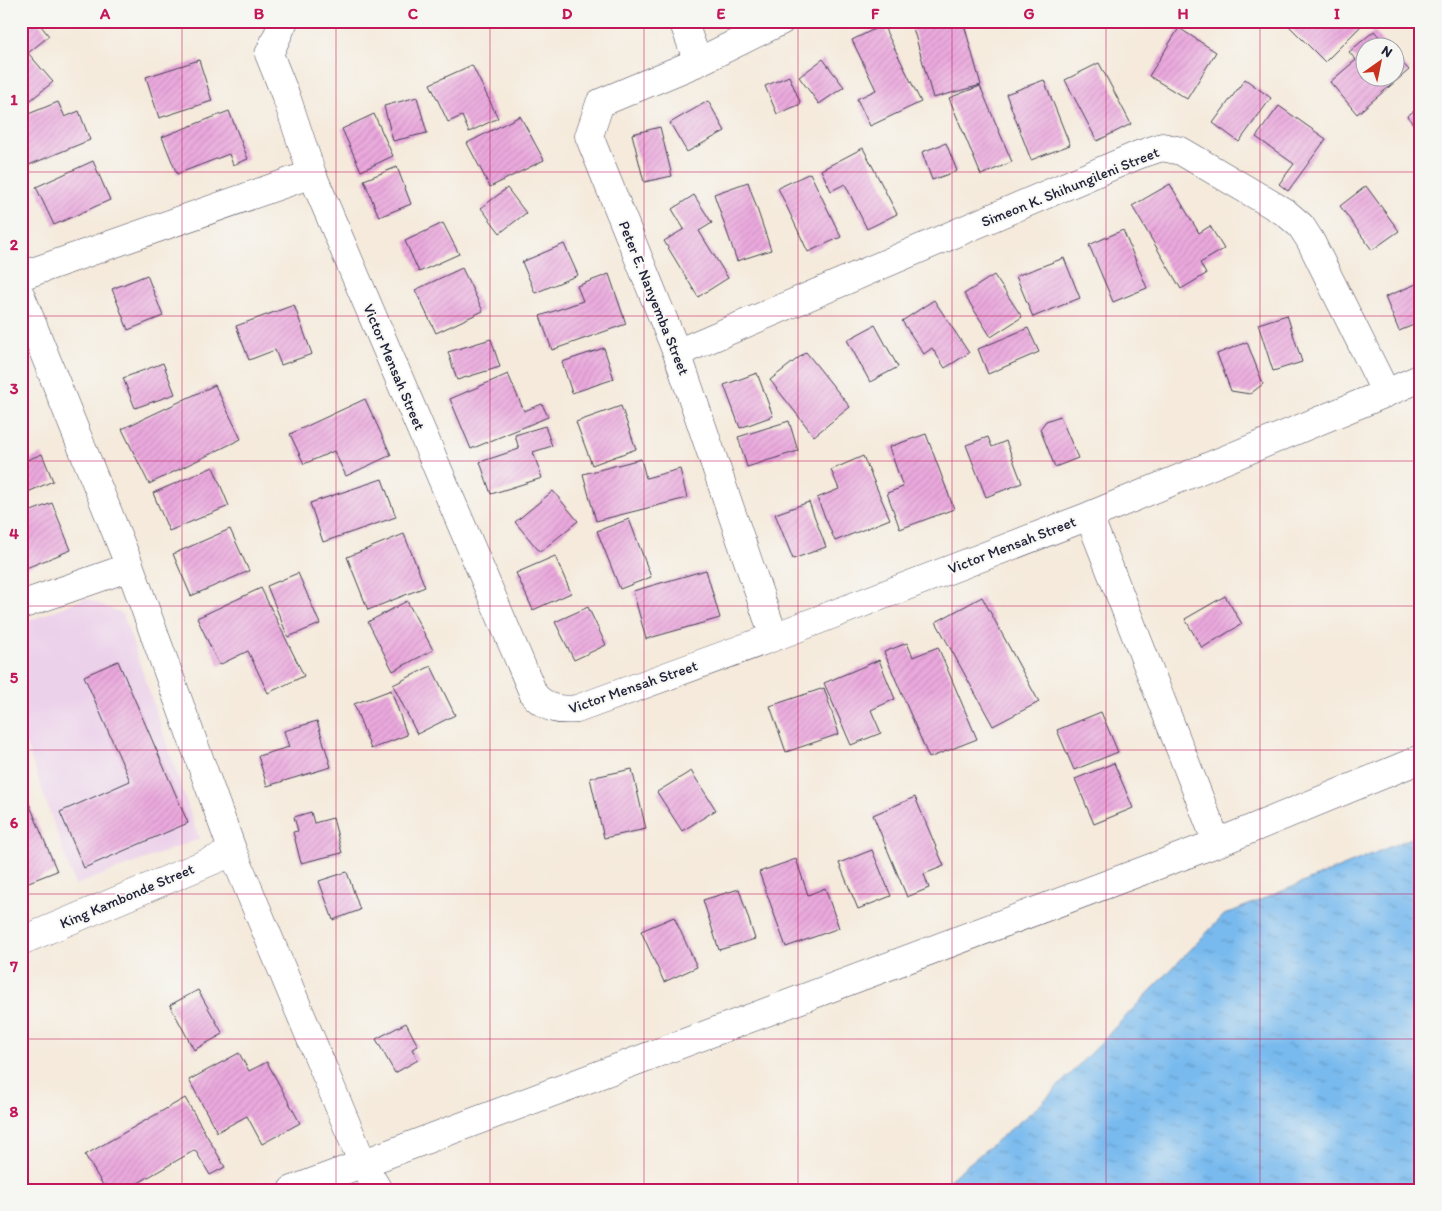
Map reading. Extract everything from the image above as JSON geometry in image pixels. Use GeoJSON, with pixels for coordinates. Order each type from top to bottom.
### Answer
{"type":"FeatureCollection","features":[{"type":"Feature","properties":{"kind":"street","name":"Victor Mensah Street"},"geometry":{"type":"LineString","coordinates":[[284,21],[269,54],[287,99],[312,174],[534,695],[542,704],[563,711],[576,709],[774,637],[1089,516],[1386,393]]}},
{"type":"Feature","properties":{"kind":"street"},"geometry":{"type":"LineString","coordinates":[[683,21],[698,62]]}},
{"type":"Feature","properties":{"kind":"street","name":"Peter E. Nanyemba Street"},"geometry":{"type":"LineString","coordinates":[[774,637],[677,353],[589,136],[600,103],[698,62],[781,21]]}},
{"type":"Feature","properties":{"kind":"street","name":"Simeon K. Shihungileni Street"},"geometry":{"type":"LineString","coordinates":[[677,353],[1129,159],[1162,147],[1181,151],[1286,213],[1301,226],[1310,240],[1386,393]]}},
{"type":"Feature","properties":{"kind":"street"},"geometry":{"type":"LineString","coordinates":[[21,276],[312,174]]}},
{"type":"Feature","properties":{"kind":"street"},"geometry":{"type":"LineString","coordinates":[[21,296],[130,567],[233,852],[363,1164],[378,1190]]}},
{"type":"Feature","properties":{"kind":"street"},"geometry":{"type":"LineString","coordinates":[[1386,393],[1421,378]]}},
{"type":"Feature","properties":{"kind":"street"},"geometry":{"type":"LineString","coordinates":[[1089,516],[1217,843]]}},
{"type":"Feature","properties":{"kind":"street"},"geometry":{"type":"LineString","coordinates":[[21,605],[130,567]]}},
{"type":"Feature","properties":{"kind":"street"},"geometry":{"type":"LineString","coordinates":[[292,1190],[1217,843],[1421,759]]}},
{"type":"Feature","properties":{"kind":"street","name":"King Kambonde Street"},"geometry":{"type":"LineString","coordinates":[[21,941],[233,852]]}},
{"type":"Feature","properties":{"kind":"shaded area"},"geometry":{"type":"Polygon","coordinates":[[[86,598],[123,614],[199,839],[75,885],[21,729],[21,624],[86,598]]]}},
{"type":"Feature","properties":{"kind":"water"},"geometry":{"type":"Polygon","coordinates":[[[1421,834],[1421,1190],[937,1190],[1040,1105],[1224,915],[1421,834]]]}},
{"type":"Feature","properties":{"kind":"building"},"geometry":{"type":"Polygon","coordinates":[[[21,21],[37,21],[49,36],[28,53],[53,82],[21,108],[21,21]]]}},
{"type":"Feature","properties":{"kind":"building"},"geometry":{"type":"Polygon","coordinates":[[[911,21],[963,21],[981,85],[933,98],[911,21]]]}},
{"type":"Feature","properties":{"kind":"building"},"geometry":{"type":"Polygon","coordinates":[[[1294,21],[1320,21],[1322,24],[1324,21],[1366,21],[1325,62],[1289,26],[1294,21]]]}},
{"type":"Feature","properties":{"kind":"building"},"geometry":{"type":"Polygon","coordinates":[[[883,25],[921,102],[870,126],[857,99],[876,90],[852,40],[883,25]]]}},
{"type":"Feature","properties":{"kind":"building"},"geometry":{"type":"Polygon","coordinates":[[[1179,28],[1216,52],[1187,99],[1149,76],[1179,28]]]}},
{"type":"Feature","properties":{"kind":"building"},"geometry":{"type":"Polygon","coordinates":[[[1374,31],[1380,38],[1366,38],[1374,31]]]}},
{"type":"Feature","properties":{"kind":"building"},"geometry":{"type":"Polygon","coordinates":[[[1354,48],[1354,58],[1349,52],[1354,48]]]}},
{"type":"Feature","properties":{"kind":"building"},"geometry":{"type":"Polygon","coordinates":[[[823,59],[844,87],[819,104],[799,77],[823,59]]]}},
{"type":"Feature","properties":{"kind":"building"},"geometry":{"type":"Polygon","coordinates":[[[199,60],[212,101],[159,118],[146,77],[199,60]]]}},
{"type":"Feature","properties":{"kind":"building"},"geometry":{"type":"Polygon","coordinates":[[[1354,62],[1354,88],[1388,88],[1357,114],[1330,82],[1354,62]]]}},
{"type":"Feature","properties":{"kind":"building"},"geometry":{"type":"Polygon","coordinates":[[[1099,63],[1131,124],[1097,141],[1065,80],[1099,63]]]}},
{"type":"Feature","properties":{"kind":"building"},"geometry":{"type":"Polygon","coordinates":[[[472,65],[498,118],[469,132],[462,116],[448,122],[430,84],[472,65]]]}},
{"type":"Feature","properties":{"kind":"building"},"geometry":{"type":"Polygon","coordinates":[[[1404,65],[1409,70],[1404,74],[1404,65]]]}},
{"type":"Feature","properties":{"kind":"building"},"geometry":{"type":"Polygon","coordinates":[[[789,76],[801,104],[777,114],[765,86],[789,76]]]}},
{"type":"Feature","properties":{"kind":"building"},"geometry":{"type":"Polygon","coordinates":[[[1245,79],[1271,98],[1239,142],[1213,123],[1245,79]]]}},
{"type":"Feature","properties":{"kind":"building"},"geometry":{"type":"Polygon","coordinates":[[[1044,80],[1070,145],[1031,160],[1006,94],[1044,80]]]}},
{"type":"Feature","properties":{"kind":"building"},"geometry":{"type":"Polygon","coordinates":[[[980,86],[1012,162],[981,175],[949,98],[980,86]]]}},
{"type":"Feature","properties":{"kind":"building"},"geometry":{"type":"Polygon","coordinates":[[[417,97],[427,133],[393,141],[384,106],[417,97]]]}},
{"type":"Feature","properties":{"kind":"building"},"geometry":{"type":"Polygon","coordinates":[[[708,101],[725,131],[687,152],[670,123],[708,101]]]}},
{"type":"Feature","properties":{"kind":"building"},"geometry":{"type":"Polygon","coordinates":[[[58,102],[65,117],[79,111],[90,140],[24,167],[21,161],[21,117],[58,102]]]}},
{"type":"Feature","properties":{"kind":"building"},"geometry":{"type":"Polygon","coordinates":[[[1279,106],[1326,139],[1288,191],[1279,184],[1294,164],[1256,137],[1279,106]]]}},
{"type":"Feature","properties":{"kind":"building"},"geometry":{"type":"Polygon","coordinates":[[[1421,106],[1421,134],[1407,116],[1421,106]]]}},
{"type":"Feature","properties":{"kind":"building"},"geometry":{"type":"Polygon","coordinates":[[[229,111],[248,159],[233,165],[229,154],[177,174],[162,137],[229,111]]]}},
{"type":"Feature","properties":{"kind":"building"},"geometry":{"type":"Polygon","coordinates":[[[374,114],[393,156],[361,171],[342,129],[374,114]]]}},
{"type":"Feature","properties":{"kind":"building"},"geometry":{"type":"Polygon","coordinates":[[[520,116],[544,160],[490,187],[467,143],[520,116]]]}},
{"type":"Feature","properties":{"kind":"building"},"geometry":{"type":"Polygon","coordinates":[[[660,127],[672,176],[644,182],[632,134],[660,127]]]}},
{"type":"Feature","properties":{"kind":"building"},"geometry":{"type":"Polygon","coordinates":[[[946,143],[957,171],[932,180],[922,152],[946,143]]]}},
{"type":"Feature","properties":{"kind":"building"},"geometry":{"type":"Polygon","coordinates":[[[863,148],[897,214],[867,229],[845,184],[831,191],[821,170],[863,148]]]}},
{"type":"Feature","properties":{"kind":"building"},"geometry":{"type":"Polygon","coordinates":[[[93,161],[110,200],[54,225],[36,187],[93,161]]]}},
{"type":"Feature","properties":{"kind":"building"},"geometry":{"type":"Polygon","coordinates":[[[397,167],[411,204],[379,217],[364,180],[397,167]]]}},
{"type":"Feature","properties":{"kind":"building"},"geometry":{"type":"Polygon","coordinates":[[[810,173],[841,237],[808,252],[778,188],[810,173]]]}},
{"type":"Feature","properties":{"kind":"building"},"geometry":{"type":"Polygon","coordinates":[[[748,182],[771,250],[737,261],[714,194],[748,182]]]}},
{"type":"Feature","properties":{"kind":"building"},"geometry":{"type":"Polygon","coordinates":[[[1170,184],[1199,233],[1210,226],[1224,249],[1200,263],[1206,274],[1181,289],[1132,206],[1170,184]]]}},
{"type":"Feature","properties":{"kind":"building"},"geometry":{"type":"Polygon","coordinates":[[[1366,186],[1399,231],[1372,250],[1340,206],[1366,186]]]}},
{"type":"Feature","properties":{"kind":"building"},"geometry":{"type":"Polygon","coordinates":[[[507,188],[526,213],[500,233],[481,208],[507,188]]]}},
{"type":"Feature","properties":{"kind":"building"},"geometry":{"type":"Polygon","coordinates":[[[694,195],[712,223],[699,231],[728,278],[698,297],[664,241],[684,229],[672,209],[694,195]]]}},
{"type":"Feature","properties":{"kind":"building"},"geometry":{"type":"Polygon","coordinates":[[[443,223],[459,254],[419,272],[405,241],[443,223]]]}},
{"type":"Feature","properties":{"kind":"building"},"geometry":{"type":"Polygon","coordinates":[[[1123,230],[1147,288],[1113,302],[1089,245],[1123,230]]]}},
{"type":"Feature","properties":{"kind":"building"},"geometry":{"type":"Polygon","coordinates":[[[564,244],[578,275],[535,293],[522,262],[564,244]]]}},
{"type":"Feature","properties":{"kind":"building"},"geometry":{"type":"Polygon","coordinates":[[[1064,258],[1080,298],[1033,317],[1016,276],[1064,258]]]}},
{"type":"Feature","properties":{"kind":"building"},"geometry":{"type":"Polygon","coordinates":[[[462,268],[483,311],[436,333],[415,290],[462,268]]]}},
{"type":"Feature","properties":{"kind":"building"},"geometry":{"type":"Polygon","coordinates":[[[609,274],[626,324],[552,350],[540,316],[583,301],[577,286],[609,274]]]}},
{"type":"Feature","properties":{"kind":"building"},"geometry":{"type":"Polygon","coordinates":[[[147,275],[163,316],[128,330],[112,289],[147,275]]]}},
{"type":"Feature","properties":{"kind":"building"},"geometry":{"type":"Polygon","coordinates":[[[994,275],[1022,317],[991,337],[964,294],[994,275]]]}},
{"type":"Feature","properties":{"kind":"building"},"geometry":{"type":"Polygon","coordinates":[[[1421,282],[1421,322],[1399,331],[1385,297],[1421,282]]]}},
{"type":"Feature","properties":{"kind":"building"},"geometry":{"type":"Polygon","coordinates":[[[934,300],[969,353],[945,368],[932,348],[924,354],[902,321],[934,300]]]}},
{"type":"Feature","properties":{"kind":"building"},"geometry":{"type":"Polygon","coordinates":[[[294,305],[312,354],[281,365],[275,350],[249,360],[236,326],[294,305]]]}},
{"type":"Feature","properties":{"kind":"building"},"geometry":{"type":"Polygon","coordinates":[[[1287,315],[1302,362],[1273,371],[1258,324],[1287,315]]]}},
{"type":"Feature","properties":{"kind":"building"},"geometry":{"type":"Polygon","coordinates":[[[875,325],[898,367],[870,382],[847,340],[875,325]]]}},
{"type":"Feature","properties":{"kind":"building"},"geometry":{"type":"Polygon","coordinates":[[[1028,328],[1039,352],[988,374],[978,349],[1028,328]]]}},
{"type":"Feature","properties":{"kind":"building"},"geometry":{"type":"Polygon","coordinates":[[[491,339],[500,367],[457,380],[448,352],[491,339]]]}},
{"type":"Feature","properties":{"kind":"building"},"geometry":{"type":"Polygon","coordinates":[[[1247,342],[1263,384],[1250,394],[1231,391],[1217,354],[1247,342]]]}},
{"type":"Feature","properties":{"kind":"building"},"geometry":{"type":"Polygon","coordinates":[[[604,348],[614,379],[572,393],[562,362],[604,348]]]}},
{"type":"Feature","properties":{"kind":"building"},"geometry":{"type":"Polygon","coordinates":[[[806,352],[850,407],[814,436],[770,380],[806,352]]]}},
{"type":"Feature","properties":{"kind":"building"},"geometry":{"type":"Polygon","coordinates":[[[163,363],[175,394],[135,408],[123,378],[163,363]]]}},
{"type":"Feature","properties":{"kind":"building"},"geometry":{"type":"Polygon","coordinates":[[[757,373],[773,416],[740,428],[724,385],[757,373]]]}},
{"type":"Feature","properties":{"kind":"building"},"geometry":{"type":"Polygon","coordinates":[[[508,374],[524,411],[542,404],[548,417],[471,449],[450,399],[508,374]]]}},
{"type":"Feature","properties":{"kind":"building"},"geometry":{"type":"Polygon","coordinates":[[[215,385],[241,439],[149,484],[122,429],[215,385]]]}},
{"type":"Feature","properties":{"kind":"building"},"geometry":{"type":"Polygon","coordinates":[[[365,399],[391,455],[346,476],[334,451],[304,464],[290,434],[365,399]]]}},
{"type":"Feature","properties":{"kind":"building"},"geometry":{"type":"Polygon","coordinates":[[[621,406],[636,449],[592,465],[576,422],[621,406]]]}},
{"type":"Feature","properties":{"kind":"building"},"geometry":{"type":"Polygon","coordinates":[[[1060,416],[1078,458],[1055,467],[1040,429],[1046,421],[1060,416]]]}},
{"type":"Feature","properties":{"kind":"building"},"geometry":{"type":"Polygon","coordinates":[[[789,421],[798,451],[747,467],[738,437],[789,421]]]}},
{"type":"Feature","properties":{"kind":"building"},"geometry":{"type":"Polygon","coordinates":[[[545,426],[552,446],[533,452],[542,478],[491,494],[480,462],[519,449],[515,435],[545,426]]]}},
{"type":"Feature","properties":{"kind":"building"},"geometry":{"type":"Polygon","coordinates":[[[926,434],[954,509],[900,529],[887,493],[903,487],[889,447],[926,434]]]}},
{"type":"Feature","properties":{"kind":"building"},"geometry":{"type":"Polygon","coordinates":[[[988,437],[992,447],[1006,441],[1022,483],[986,497],[966,445],[988,437]]]}},
{"type":"Feature","properties":{"kind":"building"},"geometry":{"type":"Polygon","coordinates":[[[21,446],[27,460],[42,454],[53,481],[21,495],[21,446]]]}},
{"type":"Feature","properties":{"kind":"building"},"geometry":{"type":"Polygon","coordinates":[[[863,456],[890,519],[835,541],[817,498],[839,489],[831,470],[863,456]]]}},
{"type":"Feature","properties":{"kind":"building"},"geometry":{"type":"Polygon","coordinates":[[[641,459],[646,478],[680,469],[687,498],[596,521],[583,474],[641,459]]]}},
{"type":"Feature","properties":{"kind":"building"},"geometry":{"type":"Polygon","coordinates":[[[213,467],[229,506],[169,531],[153,493],[213,467]]]}},
{"type":"Feature","properties":{"kind":"building"},"geometry":{"type":"Polygon","coordinates":[[[382,479],[396,517],[323,542],[310,503],[382,479]]]}},
{"type":"Feature","properties":{"kind":"building"},"geometry":{"type":"Polygon","coordinates":[[[553,491],[578,521],[540,552],[515,522],[553,491]]]}},
{"type":"Feature","properties":{"kind":"building"},"geometry":{"type":"Polygon","coordinates":[[[809,502],[826,547],[793,559],[775,514],[809,502]]]}},
{"type":"Feature","properties":{"kind":"building"},"geometry":{"type":"Polygon","coordinates":[[[52,503],[71,550],[21,570],[21,515],[52,503]]]}},
{"type":"Feature","properties":{"kind":"building"},"geometry":{"type":"Polygon","coordinates":[[[629,519],[651,577],[620,589],[597,531],[629,519]]]}},
{"type":"Feature","properties":{"kind":"building"},"geometry":{"type":"Polygon","coordinates":[[[230,529],[249,571],[191,596],[173,554],[230,529]]]}},
{"type":"Feature","properties":{"kind":"building"},"geometry":{"type":"Polygon","coordinates":[[[404,534],[425,587],[368,610],[347,557],[404,534]]]}},
{"type":"Feature","properties":{"kind":"building"},"geometry":{"type":"Polygon","coordinates":[[[555,556],[571,593],[533,610],[516,573],[555,556]]]}},
{"type":"Feature","properties":{"kind":"building"},"geometry":{"type":"Polygon","coordinates":[[[706,570],[720,618],[646,639],[633,591],[706,570]]]}},
{"type":"Feature","properties":{"kind":"building"},"geometry":{"type":"Polygon","coordinates":[[[298,573],[320,624],[288,637],[267,586],[298,573]]]}},
{"type":"Feature","properties":{"kind":"building"},"geometry":{"type":"Polygon","coordinates":[[[261,588],[304,676],[268,693],[248,651],[219,665],[197,618],[261,588]]]}},
{"type":"Feature","properties":{"kind":"building"},"geometry":{"type":"Polygon","coordinates":[[[1225,596],[1242,624],[1202,648],[1185,619],[1225,596]]]}},
{"type":"Feature","properties":{"kind":"building"},"geometry":{"type":"Polygon","coordinates":[[[982,597],[1039,702],[993,726],[936,622],[982,597]]]}},
{"type":"Feature","properties":{"kind":"building"},"geometry":{"type":"Polygon","coordinates":[[[407,601],[433,650],[393,671],[368,622],[407,601]]]}},
{"type":"Feature","properties":{"kind":"building"},"geometry":{"type":"Polygon","coordinates":[[[588,607],[606,645],[574,660],[555,622],[588,607]]]}},
{"type":"Feature","properties":{"kind":"building"},"geometry":{"type":"Polygon","coordinates":[[[907,643],[913,657],[938,647],[977,739],[929,758],[884,652],[907,643]]]}},
{"type":"Feature","properties":{"kind":"building"},"geometry":{"type":"Polygon","coordinates":[[[879,660],[895,699],[871,710],[881,733],[851,745],[824,683],[879,660]]]}},
{"type":"Feature","properties":{"kind":"building"},"geometry":{"type":"Polygon","coordinates":[[[118,661],[188,823],[84,868],[60,812],[130,781],[84,676],[118,661]]]}},
{"type":"Feature","properties":{"kind":"building"},"geometry":{"type":"Polygon","coordinates":[[[431,666],[455,715],[417,734],[393,685],[431,666]]]}},
{"type":"Feature","properties":{"kind":"building"},"geometry":{"type":"Polygon","coordinates":[[[824,688],[839,734],[786,752],[770,706],[824,688]]]}},
{"type":"Feature","properties":{"kind":"building"},"geometry":{"type":"Polygon","coordinates":[[[391,690],[407,735],[371,749],[354,704],[391,690]]]}},
{"type":"Feature","properties":{"kind":"building"},"geometry":{"type":"Polygon","coordinates":[[[1101,712],[1118,752],[1074,770],[1057,730],[1101,712]]]}},
{"type":"Feature","properties":{"kind":"building"},"geometry":{"type":"Polygon","coordinates":[[[317,721],[331,767],[267,786],[258,756],[289,747],[284,731],[317,721]]]}},
{"type":"Feature","properties":{"kind":"building"},"geometry":{"type":"Polygon","coordinates":[[[1114,763],[1133,808],[1094,824],[1075,779],[1114,763]]]}},
{"type":"Feature","properties":{"kind":"building"},"geometry":{"type":"Polygon","coordinates":[[[632,769],[646,829],[604,838],[590,778],[632,769]]]}},
{"type":"Feature","properties":{"kind":"building"},"geometry":{"type":"Polygon","coordinates":[[[691,771],[716,810],[682,831],[657,792],[691,771]]]}},
{"type":"Feature","properties":{"kind":"building"},"geometry":{"type":"Polygon","coordinates":[[[21,784],[57,871],[21,885],[21,784]]]}},
{"type":"Feature","properties":{"kind":"building"},"geometry":{"type":"Polygon","coordinates":[[[915,797],[944,866],[924,874],[929,888],[907,897],[873,815],[915,797]]]}},
{"type":"Feature","properties":{"kind":"building"},"geometry":{"type":"Polygon","coordinates":[[[311,812],[314,823],[333,818],[342,853],[301,863],[293,832],[298,831],[294,817],[311,812]]]}},
{"type":"Feature","properties":{"kind":"building"},"geometry":{"type":"Polygon","coordinates":[[[872,850],[891,896],[858,909],[839,863],[872,850]]]}},
{"type":"Feature","properties":{"kind":"building"},"geometry":{"type":"Polygon","coordinates":[[[796,859],[808,895],[825,888],[839,928],[786,947],[759,872],[796,859]]]}},
{"type":"Feature","properties":{"kind":"building"},"geometry":{"type":"Polygon","coordinates":[[[347,872],[360,910],[333,920],[319,881],[347,872]]]}},
{"type":"Feature","properties":{"kind":"building"},"geometry":{"type":"Polygon","coordinates":[[[739,889],[755,939],[719,950],[703,900],[739,889]]]}},
{"type":"Feature","properties":{"kind":"building"},"geometry":{"type":"Polygon","coordinates":[[[674,917],[697,967],[664,982],[641,931],[674,917]]]}},
{"type":"Feature","properties":{"kind":"building"},"geometry":{"type":"Polygon","coordinates":[[[198,990],[223,1034],[194,1050],[170,1005],[198,990]]]}},
{"type":"Feature","properties":{"kind":"building"},"geometry":{"type":"Polygon","coordinates":[[[406,1023],[418,1046],[412,1049],[418,1060],[395,1073],[376,1039],[406,1023]]]}},
{"type":"Feature","properties":{"kind":"building"},"geometry":{"type":"Polygon","coordinates":[[[239,1053],[249,1071],[267,1062],[300,1123],[262,1144],[247,1116],[217,1132],[189,1080],[239,1053]]]}},
{"type":"Feature","properties":{"kind":"building"},"geometry":{"type":"Polygon","coordinates":[[[185,1098],[225,1167],[210,1175],[195,1150],[126,1190],[106,1190],[85,1155],[185,1098]]]}}]}
